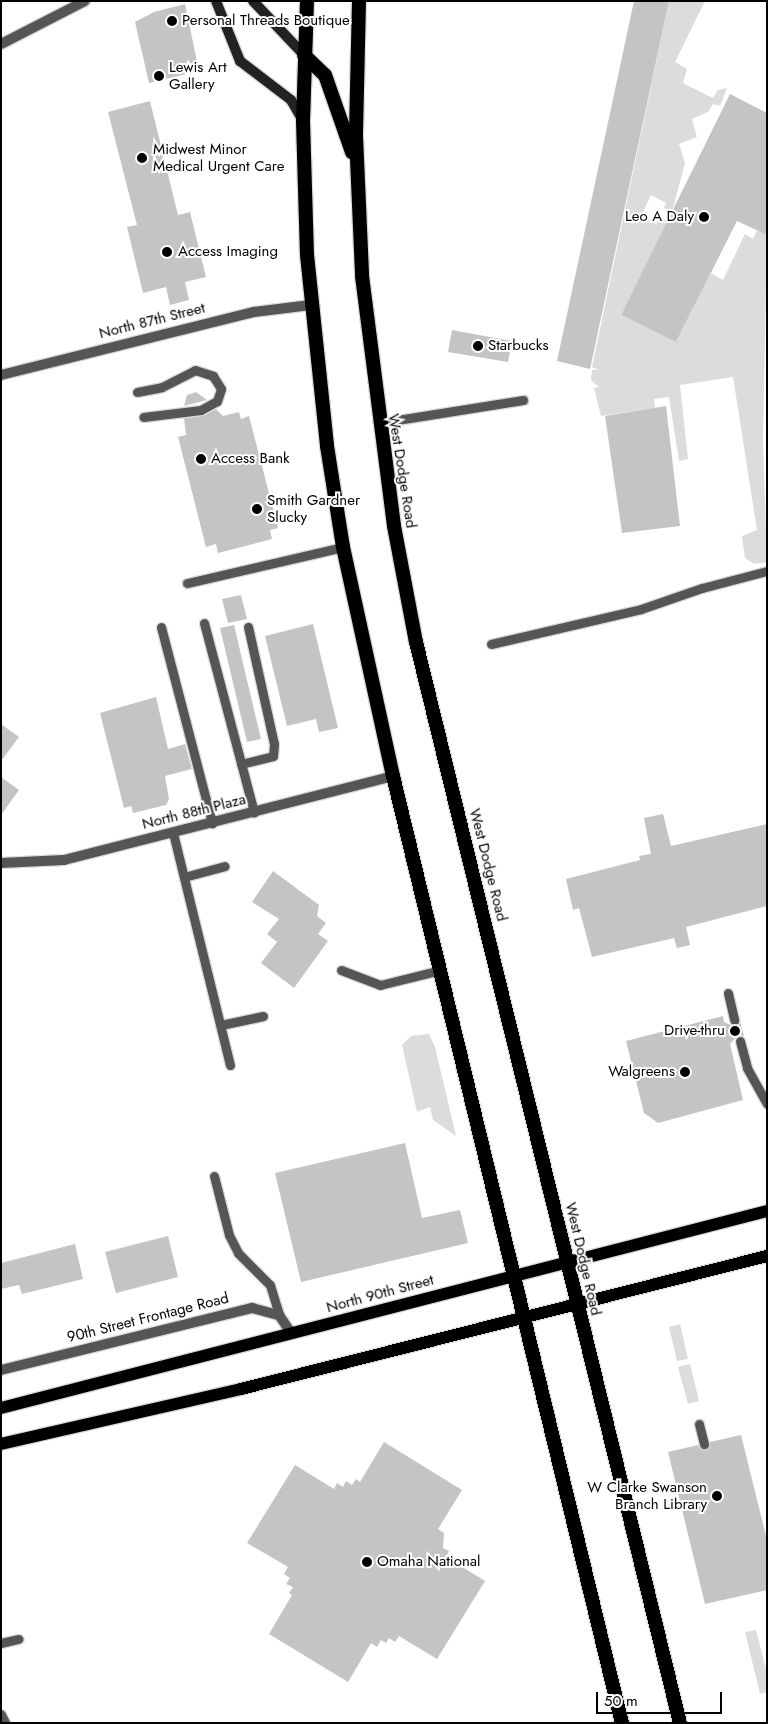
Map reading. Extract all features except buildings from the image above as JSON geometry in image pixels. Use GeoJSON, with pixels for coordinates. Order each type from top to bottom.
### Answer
{"type":"FeatureCollection","features":[{"type":"Feature","properties":{"kind":"highway"},"geometry":{"type":"LineString","coordinates":[[307,1],[303,121],[311,305],[326,446],[343,547],[393,776],[622,1723]]}},
{"type":"Feature","properties":{"kind":"highway","name":"West Dodge Road"},"geometry":{"type":"LineString","coordinates":[[358,1],[357,170],[365,306],[378,423],[416,642],[576,1305],[680,1723]]}},
{"type":"Feature","properties":{"kind":"highway"},"geometry":{"type":"LineString","coordinates":[[304,55],[325,75],[357,170]]}},
{"type":"Feature","properties":{"kind":"main road"},"geometry":{"type":"LineString","coordinates":[[216,1],[225,33],[240,61],[291,100],[303,121]]}},
{"type":"Feature","properties":{"kind":"main road"},"geometry":{"type":"LineString","coordinates":[[253,1],[304,55]]}},
{"type":"Feature","properties":{"kind":"main road","name":"North 90th Street"},"geometry":{"type":"LineString","coordinates":[[1,1408],[767,1211]]}},
{"type":"Feature","properties":{"kind":"main road"},"geometry":{"type":"LineString","coordinates":[[1,1444],[524,1318],[767,1256]]}},
{"type":"Feature","properties":{"kind":"street"},"geometry":{"type":"LineString","coordinates":[[1,44],[85,1]]}},
{"type":"Feature","properties":{"kind":"street","name":"North 87th Street"},"geometry":{"type":"LineString","coordinates":[[1,375],[254,312],[311,305]]}},
{"type":"Feature","properties":{"kind":"street","name":"North 88th Plaza"},"geometry":{"type":"LineString","coordinates":[[1,863],[64,860],[393,776]]}},
{"type":"Feature","properties":{"kind":"street","name":"90th Street Frontage Road"},"geometry":{"type":"LineString","coordinates":[[1,1370],[252,1308],[279,1315]]}},
{"type":"Feature","properties":{"kind":"street"},"geometry":{"type":"LineString","coordinates":[[279,1315],[292,1334]]}},
{"type":"Feature","properties":{"kind":"street"},"geometry":{"type":"LineString","coordinates":[[1,1715],[5,1723]]}},
{"type":"Feature","properties":{"kind":"lane"},"geometry":{"type":"LineString","coordinates":[[137,392],[162,387],[195,370],[213,376],[221,390],[217,401],[202,410],[143,417]]}},
{"type":"Feature","properties":{"kind":"lane"},"geometry":{"type":"LineString","coordinates":[[378,423],[523,400]]}},
{"type":"Feature","properties":{"kind":"lane"},"geometry":{"type":"LineString","coordinates":[[187,583],[343,547]]}},
{"type":"Feature","properties":{"kind":"lane"},"geometry":{"type":"LineString","coordinates":[[491,644],[641,609],[702,588],[767,571]]}},
{"type":"Feature","properties":{"kind":"lane"},"geometry":{"type":"LineString","coordinates":[[204,623],[254,812]]}},
{"type":"Feature","properties":{"kind":"lane"},"geometry":{"type":"LineString","coordinates":[[161,627],[212,823]]}},
{"type":"Feature","properties":{"kind":"lane"},"geometry":{"type":"LineString","coordinates":[[241,764],[273,756],[274,744],[248,627]]}},
{"type":"Feature","properties":{"kind":"lane"},"geometry":{"type":"LineString","coordinates":[[174,833],[230,1065]]}},
{"type":"Feature","properties":{"kind":"lane"},"geometry":{"type":"LineString","coordinates":[[184,877],[225,866]]}},
{"type":"Feature","properties":{"kind":"lane"},"geometry":{"type":"LineString","coordinates":[[341,970],[380,985],[441,970]]}},
{"type":"Feature","properties":{"kind":"lane"},"geometry":{"type":"LineString","coordinates":[[728,993],[734,1020]]}},
{"type":"Feature","properties":{"kind":"lane"},"geometry":{"type":"LineString","coordinates":[[221,1026],[264,1016]]}},
{"type":"Feature","properties":{"kind":"lane"},"geometry":{"type":"LineString","coordinates":[[740,1041],[747,1068],[767,1104]]}},
{"type":"Feature","properties":{"kind":"lane"},"geometry":{"type":"LineString","coordinates":[[214,1176],[229,1235],[238,1253],[270,1285],[279,1315]]}},
{"type":"Feature","properties":{"kind":"lane"},"geometry":{"type":"LineString","coordinates":[[698,1424],[704,1444]]}},
{"type":"Feature","properties":{"kind":"lane"},"geometry":{"type":"LineString","coordinates":[[1,1643],[18,1639]]}},
{"type":"Feature","properties":{"kind":"shaded area"},"geometry":{"type":"Polygon","coordinates":[[[669,1],[705,1],[675,62],[687,69],[683,83],[713,98],[718,90],[727,88],[720,106],[713,104],[708,112],[692,119],[697,137],[679,144],[685,163],[672,212],[664,208],[666,203],[651,195],[641,216],[656,224],[660,217],[668,221],[621,315],[676,342],[711,273],[723,280],[745,234],[753,239],[757,230],[767,235],[763,440],[767,562],[754,564],[745,558],[742,536],[757,530],[733,377],[680,385],[688,459],[679,461],[669,397],[654,399],[655,408],[601,416],[594,388],[599,387],[591,380],[592,370],[598,370],[592,367],[669,1]]]}},
{"type":"Feature","properties":{"kind":"shaded area"},"geometry":{"type":"Polygon","coordinates":[[[429,1034],[435,1047],[456,1136],[433,1120],[430,1107],[417,1112],[402,1045],[411,1036],[429,1034]]]}},
{"type":"Feature","properties":{"kind":"shaded area"},"geometry":{"type":"Polygon","coordinates":[[[680,1324],[688,1359],[677,1361],[669,1327],[680,1324]]]}},
{"type":"Feature","properties":{"kind":"shaded area"},"geometry":{"type":"Polygon","coordinates":[[[690,1364],[699,1401],[688,1404],[678,1367],[690,1364]]]}},
{"type":"Feature","properties":{"kind":"shaded area"},"geometry":{"type":"Polygon","coordinates":[[[756,1630],[767,1673],[767,1692],[760,1694],[745,1632],[756,1630]]]}},
{"type":"Feature","properties":{"kind":"place","name":"Personal Threads Boutique"},"geometry":{"type":"Point","coordinates":[172,21]}},
{"type":"Feature","properties":{"kind":"place","name":"Lewis Art Gallery"},"geometry":{"type":"Point","coordinates":[159,76]}},
{"type":"Feature","properties":{"kind":"place","name":"Midwest Minor Medical Urgent Care"},"geometry":{"type":"Point","coordinates":[142,158]}},
{"type":"Feature","properties":{"kind":"place","name":"Leo A Daly"},"geometry":{"type":"Point","coordinates":[704,217]}},
{"type":"Feature","properties":{"kind":"place","name":"Access Imaging"},"geometry":{"type":"Point","coordinates":[167,252]}},
{"type":"Feature","properties":{"kind":"place","name":"Starbucks"},"geometry":{"type":"Point","coordinates":[478,346]}},
{"type":"Feature","properties":{"kind":"place","name":"Access Bank"},"geometry":{"type":"Point","coordinates":[201,459]}},
{"type":"Feature","properties":{"kind":"place","name":"Smith Gardner Slucky"},"geometry":{"type":"Point","coordinates":[257,509]}},
{"type":"Feature","properties":{"kind":"place","name":"Drive-thru"},"geometry":{"type":"Point","coordinates":[735,1031]}},
{"type":"Feature","properties":{"kind":"place","name":"Walgreens"},"geometry":{"type":"Point","coordinates":[685,1072]}},
{"type":"Feature","properties":{"kind":"place","name":"W Clarke Swanson Branch Library"},"geometry":{"type":"Point","coordinates":[717,1496]}},
{"type":"Feature","properties":{"kind":"place","name":"Omaha National"},"geometry":{"type":"Point","coordinates":[367,1562]}}]}
